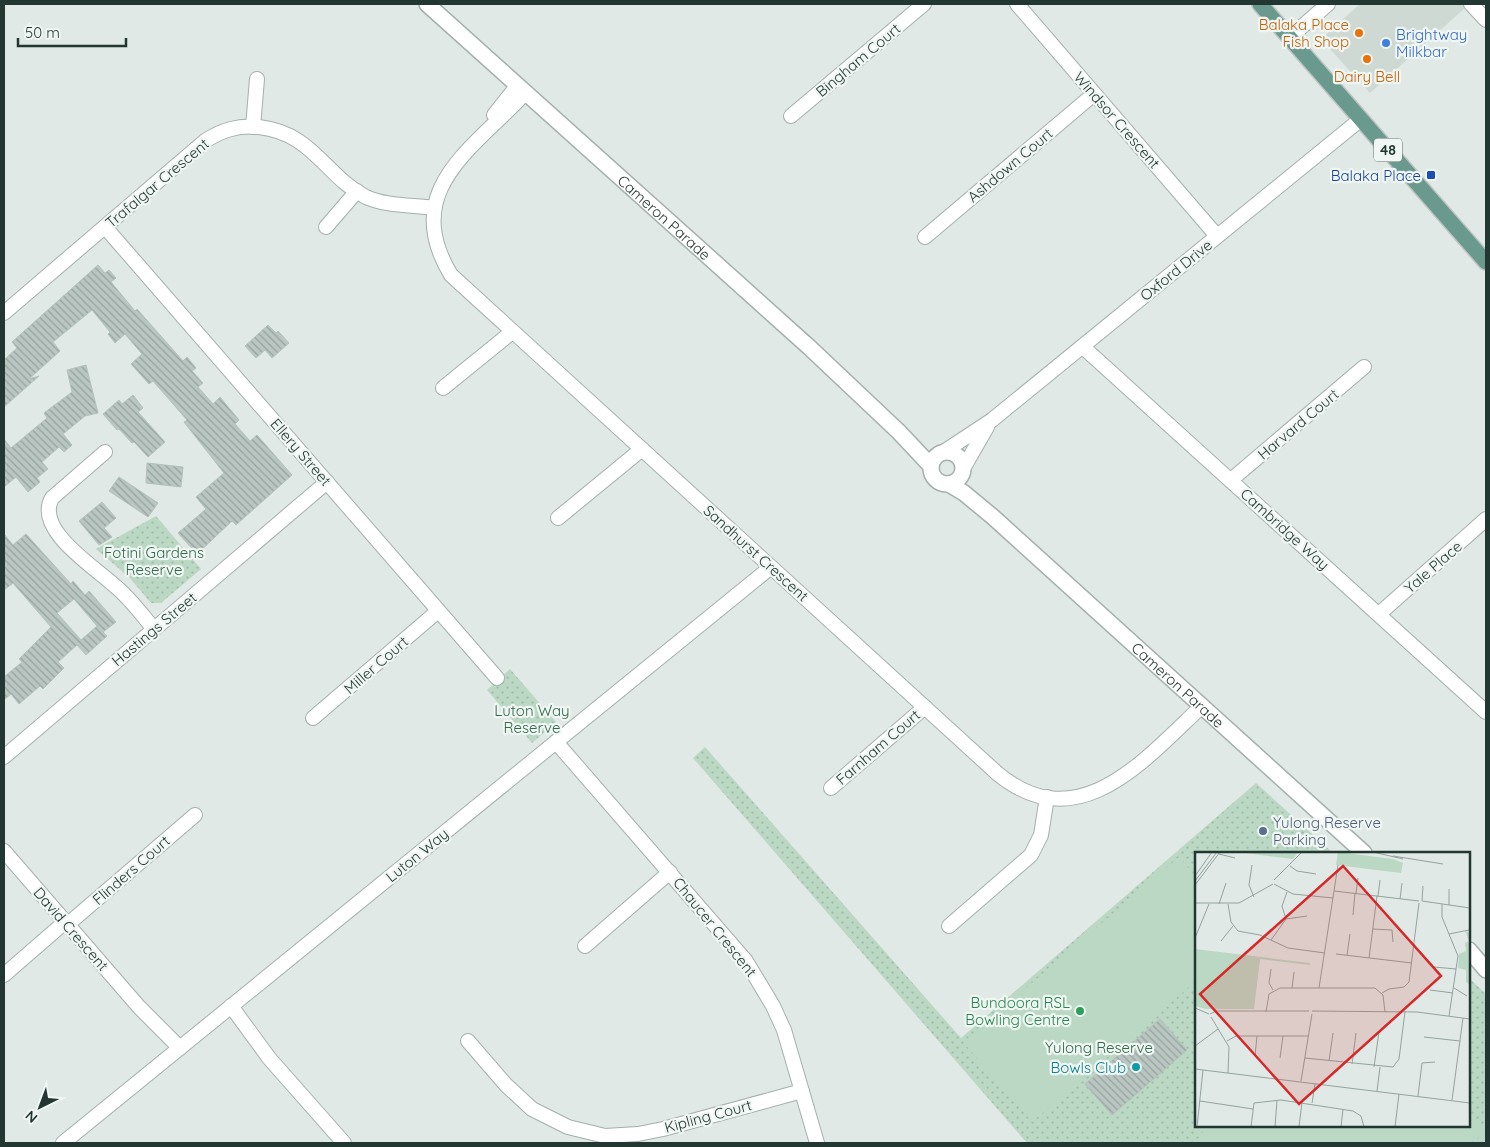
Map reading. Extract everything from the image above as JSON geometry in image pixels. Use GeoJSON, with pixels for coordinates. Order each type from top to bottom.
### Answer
{"type":"FeatureCollection","features":[{"type":"Feature","properties":{"kind":"main road","name":"48"},"geometry":{"type":"LineString","coordinates":[[1260,4],[1486,262]]}},
{"type":"Feature","properties":{"kind":"street","name":"Cameron Parade"},"geometry":{"type":"LineString","coordinates":[[427,4],[809,347],[899,432],[931,466]]}},
{"type":"Feature","properties":{"kind":"street","name":"Bingham Court"},"geometry":{"type":"LineString","coordinates":[[791,116],[924,4]]}},
{"type":"Feature","properties":{"kind":"street","name":"Windsor Crescent"},"geometry":{"type":"LineString","coordinates":[[1017,4],[1217,236]]}},
{"type":"Feature","properties":{"kind":"street"},"geometry":{"type":"LineString","coordinates":[[1289,38],[1328,4]]}},
{"type":"Feature","properties":{"kind":"street"},"geometry":{"type":"LineString","coordinates":[[1471,4],[1486,20]]}},
{"type":"Feature","properties":{"kind":"street"},"geometry":{"type":"LineString","coordinates":[[253,127],[257,79]]}},
{"type":"Feature","properties":{"kind":"street","name":"Sandhurst Crescent"},"geometry":{"type":"LineString","coordinates":[[521,89],[446,176],[434,208],[435,239],[451,275],[771,567],[1010,783],[1034,795],[1070,799],[1084,797],[1111,785],[1158,747],[1202,706]]}},
{"type":"Feature","properties":{"kind":"street","name":"Ashdown Court"},"geometry":{"type":"LineString","coordinates":[[925,237],[1094,94]]}},
{"type":"Feature","properties":{"kind":"street","name":"Oxford Drive"},"geometry":{"type":"LineString","coordinates":[[943,452],[992,420],[1361,119]]}},
{"type":"Feature","properties":{"kind":"street","name":"Trafalgar Crescent"},"geometry":{"type":"LineString","coordinates":[[4,313],[204,141],[228,129],[253,127],[279,131],[291,136],[357,190],[378,201],[434,208]]}},
{"type":"Feature","properties":{"kind":"street"},"geometry":{"type":"LineString","coordinates":[[326,227],[357,190]]}},
{"type":"Feature","properties":{"kind":"street","name":"Ellery Street"},"geometry":{"type":"LineString","coordinates":[[105,227],[497,678]]}},
{"type":"Feature","properties":{"kind":"street"},"geometry":{"type":"LineString","coordinates":[[443,388],[512,332]]}},
{"type":"Feature","properties":{"kind":"street","name":"Cambridge Way"},"geometry":{"type":"LineString","coordinates":[[1083,347],[1486,712]]}},
{"type":"Feature","properties":{"kind":"street","name":"Harvard Court"},"geometry":{"type":"LineString","coordinates":[[1231,480],[1364,367]]}},
{"type":"Feature","properties":{"kind":"street","name":"Oxford Drive"},"geometry":{"type":"LineString","coordinates":[[964,470],[978,440],[992,420]]}},
{"type":"Feature","properties":{"kind":"street","name":"Cameron Parade"},"geometry":{"type":"LineString","coordinates":[[899,432],[943,452]]}},
{"type":"Feature","properties":{"kind":"street"},"geometry":{"type":"LineString","coordinates":[[558,518],[642,449]]}},
{"type":"Feature","properties":{"kind":"street"},"geometry":{"type":"LineString","coordinates":[[105,452],[52,498],[48,508],[49,521],[76,553],[122,592],[154,629]]}},
{"type":"Feature","properties":{"kind":"street"},"geometry":{"type":"LineString","coordinates":[[943,452],[956,454],[964,470],[958,481],[949,484],[936,480],[931,466],[932,460],[943,452]]}},
{"type":"Feature","properties":{"kind":"street","name":"Cameron Parade"},"geometry":{"type":"LineString","coordinates":[[964,470],[974,492],[993,517]]}},
{"type":"Feature","properties":{"kind":"street","name":"Hastings Street"},"geometry":{"type":"LineString","coordinates":[[4,757],[327,482]]}},
{"type":"Feature","properties":{"kind":"street","name":"Cameron Parade"},"geometry":{"type":"LineString","coordinates":[[949,484],[964,493],[993,517],[1363,852]]}},
{"type":"Feature","properties":{"kind":"street","name":"Yale Place"},"geometry":{"type":"LineString","coordinates":[[1379,614],[1486,519]]}},
{"type":"Feature","properties":{"kind":"street","name":"Luton Way"},"geometry":{"type":"LineString","coordinates":[[64,1143],[771,567]]}},
{"type":"Feature","properties":{"kind":"street","name":"Miller Court"},"geometry":{"type":"LineString","coordinates":[[314,718],[438,611]]}},
{"type":"Feature","properties":{"kind":"street","name":"Farnham Court"},"geometry":{"type":"LineString","coordinates":[[831,788],[925,706]]}},
{"type":"Feature","properties":{"kind":"street","name":"Chaucer Crescent"},"geometry":{"type":"LineString","coordinates":[[556,742],[734,945],[760,982],[784,1030],[817,1143]]}},
{"type":"Feature","properties":{"kind":"street"},"geometry":{"type":"LineString","coordinates":[[949,926],[1031,855],[1041,835],[1047,797]]}},
{"type":"Feature","properties":{"kind":"street","name":"Flinders Court"},"geometry":{"type":"LineString","coordinates":[[4,974],[195,814]]}},
{"type":"Feature","properties":{"kind":"street","name":"David Crescent"},"geometry":{"type":"LineString","coordinates":[[4,851],[176,1051]]}},
{"type":"Feature","properties":{"kind":"street"},"geometry":{"type":"LineString","coordinates":[[585,946],[670,872]]}},
{"type":"Feature","properties":{"kind":"street"},"geometry":{"type":"LineString","coordinates":[[1470,948],[1486,953]]}},
{"type":"Feature","properties":{"kind":"street"},"geometry":{"type":"LineString","coordinates":[[1470,949],[1486,970]]}},
{"type":"Feature","properties":{"kind":"street"},"geometry":{"type":"LineString","coordinates":[[228,1009],[344,1143]]}},
{"type":"Feature","properties":{"kind":"street","name":"Kipling Court"},"geometry":{"type":"LineString","coordinates":[[468,1041],[506,1085],[532,1109],[568,1127],[604,1140],[663,1129],[802,1091]]}},
{"type":"Feature","properties":{"kind":"shaded area"},"geometry":{"type":"Polygon","coordinates":[[[1360,4],[1463,4],[1466,7],[1370,93],[1321,39],[1360,4]]]}},
{"type":"Feature","properties":{"kind":"green space","name":"Fotini Gardens Reserve"},"geometry":{"type":"Polygon","coordinates":[[[156,516],[201,569],[161,603],[151,603],[129,577],[96,549],[156,516]]]}},
{"type":"Feature","properties":{"kind":"green space","name":"Luton Way Reserve"},"geometry":{"type":"Polygon","coordinates":[[[510,669],[556,722],[532,743],[487,690],[510,669]]]}},
{"type":"Feature","properties":{"kind":"green space","name":"Yulong Reserve"},"geometry":{"type":"Polygon","coordinates":[[[705,747],[961,1038],[1256,783],[1332,852],[1195,852],[1195,1127],[1470,1127],[1470,979],[1486,994],[1486,1143],[1027,1143],[693,758],[705,747]]]}},
{"type":"Feature","properties":{"kind":"green space","name":"Bundoora RSL Bowling Centre"},"geometry":{"type":"Polygon","coordinates":[[[1179,857],[1195,876],[1195,982],[1032,1122],[963,1042],[1179,857]]]}},
{"type":"Feature","properties":{"kind":"green space"},"geometry":{"type":"Polygon","coordinates":[[[1470,1113],[1486,1133],[1470,1143],[1196,1143],[1205,1127],[1470,1127],[1470,1113]]]}},
{"type":"Feature","properties":{"kind":"building"},"geometry":{"type":"Polygon","coordinates":[[[98,265],[105,273],[109,270],[116,278],[111,282],[135,311],[137,309],[183,361],[187,357],[196,368],[192,371],[203,383],[198,387],[213,404],[220,397],[239,420],[235,424],[250,441],[257,435],[292,475],[236,525],[232,521],[197,554],[178,533],[206,509],[196,497],[224,473],[184,422],[187,420],[153,381],[149,384],[131,364],[142,354],[125,334],[115,343],[108,334],[110,332],[92,310],[53,342],[60,351],[29,379],[39,376],[4,407],[4,360],[17,348],[12,342],[98,265]]]}},
{"type":"Feature","properties":{"kind":"building"},"geometry":{"type":"Polygon","coordinates":[[[268,325],[276,333],[278,331],[289,343],[272,358],[265,350],[256,358],[245,346],[268,325]]]}},
{"type":"Feature","properties":{"kind":"building"},"geometry":{"type":"Polygon","coordinates":[[[86,365],[98,413],[85,416],[63,434],[72,445],[64,452],[59,447],[42,462],[48,469],[37,478],[40,482],[28,492],[16,477],[4,487],[4,439],[11,448],[47,418],[44,413],[72,392],[67,370],[86,365]]]}},
{"type":"Feature","properties":{"kind":"building"},"geometry":{"type":"Polygon","coordinates":[[[133,395],[143,408],[138,412],[165,442],[148,457],[134,442],[132,443],[119,429],[117,430],[103,414],[119,400],[122,404],[133,395]]]}},
{"type":"Feature","properties":{"kind":"building"},"geometry":{"type":"Polygon","coordinates":[[[147,463],[183,467],[181,487],[146,483],[147,463]]]}},
{"type":"Feature","properties":{"kind":"building"},"geometry":{"type":"Polygon","coordinates":[[[119,477],[158,503],[148,517],[109,491],[119,477]]]}},
{"type":"Feature","properties":{"kind":"building"},"geometry":{"type":"Polygon","coordinates":[[[102,502],[116,518],[104,528],[112,537],[99,545],[79,521],[102,502]]]}},
{"type":"Feature","properties":{"kind":"building"},"geometry":{"type":"Polygon","coordinates":[[[4,534],[13,545],[26,534],[71,584],[73,581],[85,595],[89,591],[116,622],[103,632],[107,636],[86,655],[77,645],[58,662],[64,668],[43,689],[40,686],[19,704],[11,694],[4,700],[4,677],[22,662],[19,659],[51,627],[13,583],[4,590],[4,534]],[[74,599],[57,613],[81,640],[97,626],[74,599]]]}},
{"type":"Feature","properties":{"kind":"building","name":"Bowls Club"},"geometry":{"type":"Polygon","coordinates":[[[1160,1019],[1187,1050],[1112,1115],[1085,1084],[1160,1019]]]}},
{"type":"Feature","properties":{"kind":"place","name":"Balaka Place Fish Shop"},"geometry":{"type":"Point","coordinates":[1359,33]}},
{"type":"Feature","properties":{"kind":"place","name":"Brightway Milkbar"},"geometry":{"type":"Point","coordinates":[1386,43]}},
{"type":"Feature","properties":{"kind":"place","name":"Dairy Bell"},"geometry":{"type":"Point","coordinates":[1367,59]}},
{"type":"Feature","properties":{"kind":"place","name":"Balaka Place"},"geometry":{"type":"Point","coordinates":[1431,175]}},
{"type":"Feature","properties":{"kind":"place","name":"Yulong Reserve Parking"},"geometry":{"type":"Point","coordinates":[1263,831]}},
{"type":"Feature","properties":{"kind":"place","name":"Bundoora RSL Bowling Centre"},"geometry":{"type":"Point","coordinates":[1080,1011]}},
{"type":"Feature","properties":{"kind":"place","name":"Bowls Club"},"geometry":{"type":"Point","coordinates":[1136,1067]}}]}
